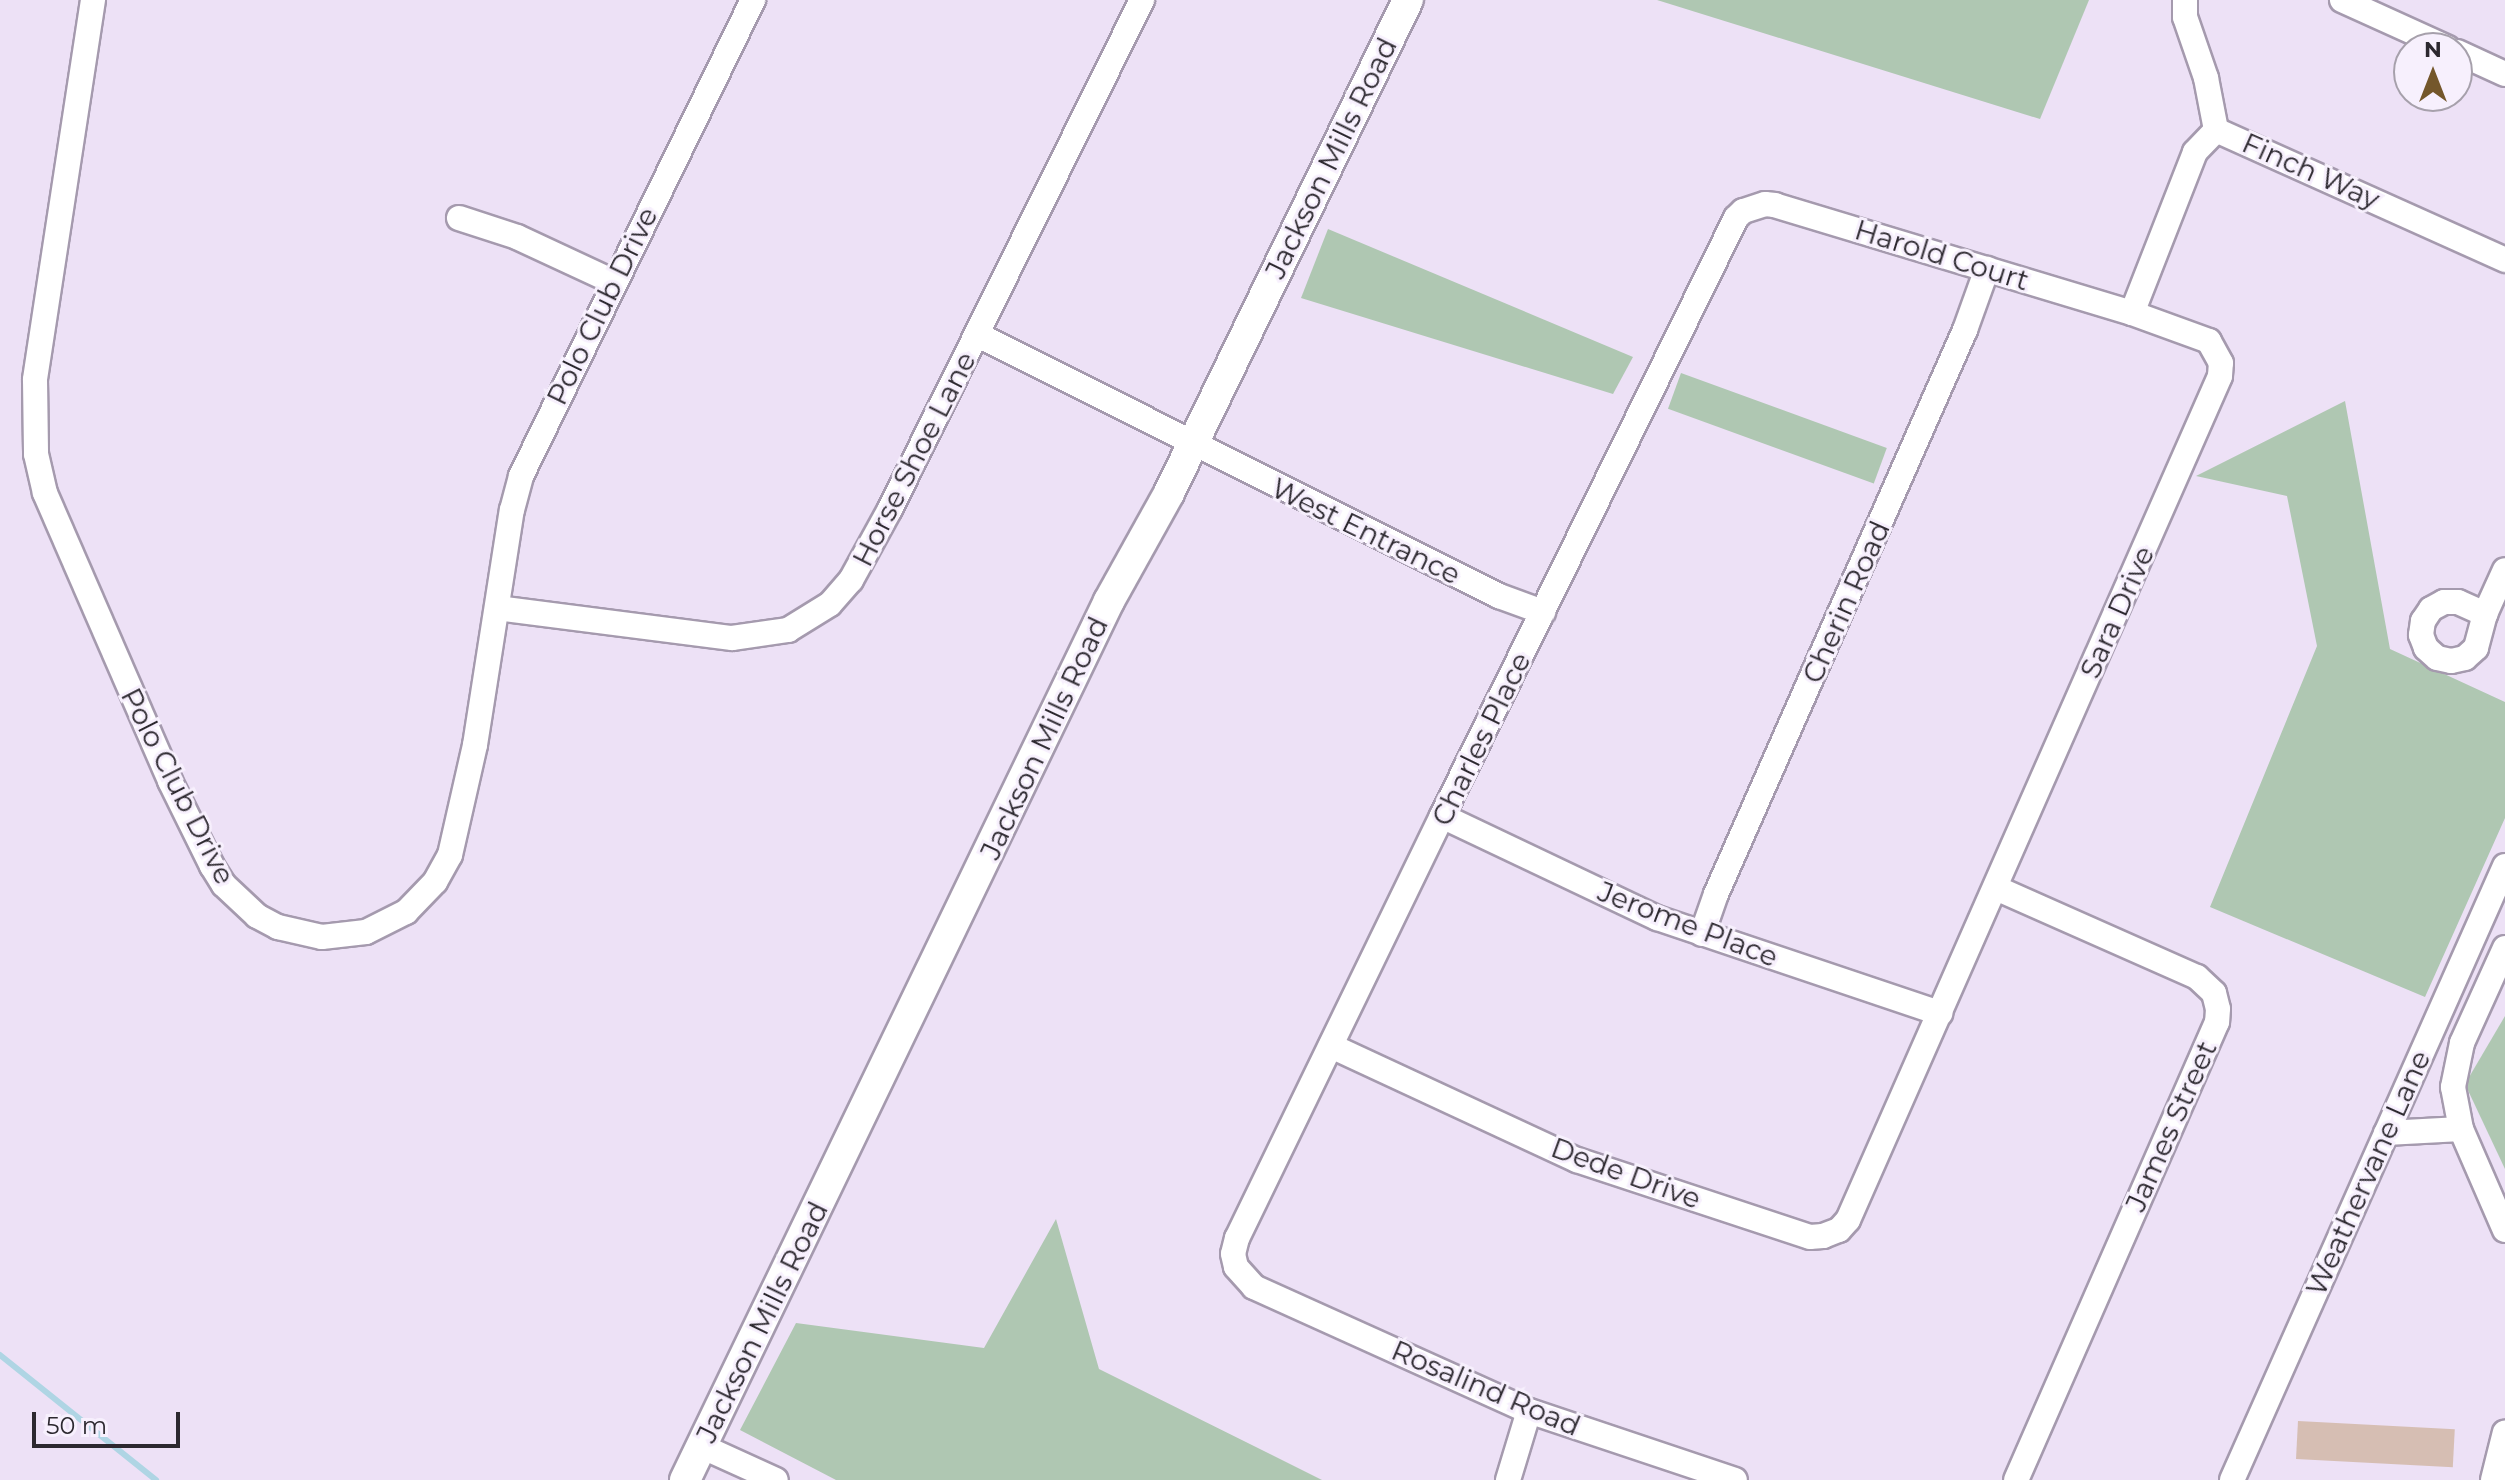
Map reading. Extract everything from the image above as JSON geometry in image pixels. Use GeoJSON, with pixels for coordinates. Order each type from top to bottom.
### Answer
{"type":"FeatureCollection","features":[{"type":"Feature","properties":{"kind":"main road","name":"Jackson Mills Road"},"geometry":{"type":"LineString","coordinates":[[685,1480],[1109,601],[1192,442],[1408,0]]}},
{"type":"Feature","properties":{"kind":"street","name":"Polo Club Drive"},"geometry":{"type":"LineString","coordinates":[[93,0],[35,380],[36,454],[58,528],[170,781],[212,866],[240,903],[278,927],[301,934],[342,936],[391,921],[417,903],[435,882],[450,855],[475,745],[521,476],[753,0]]}},
{"type":"Feature","properties":{"kind":"street","name":"Horse Shoe Lane"},"geometry":{"type":"LineString","coordinates":[[497,608],[732,638],[771,635],[804,623],[830,604],[851,580],[978,335],[1142,0]]}},
{"type":"Feature","properties":{"kind":"street"},"geometry":{"type":"LineString","coordinates":[[2342,0],[2413,32]]}},
{"type":"Feature","properties":{"kind":"street","name":"Finch Way"},"geometry":{"type":"LineString","coordinates":[[2186,12],[2206,78],[2216,130],[2505,260]]}},
{"type":"Feature","properties":{"kind":"street"},"geometry":{"type":"LineString","coordinates":[[2473,59],[2505,74]]}},
{"type":"Feature","properties":{"kind":"street"},"geometry":{"type":"LineString","coordinates":[[2132,313],[2195,152],[2216,130]]}},
{"type":"Feature","properties":{"kind":"street","name":"Harold Court"},"geometry":{"type":"LineString","coordinates":[[1751,207],[1775,205],[2132,313]]}},
{"type":"Feature","properties":{"kind":"street","name":"Charles Place"},"geometry":{"type":"LineString","coordinates":[[1243,1278],[1233,1254],[1237,1238],[1736,218],[1751,207]]}},
{"type":"Feature","properties":{"kind":"street"},"geometry":{"type":"LineString","coordinates":[[459,218],[517,237],[614,282]]}},
{"type":"Feature","properties":{"kind":"street","name":"Cherin Road"},"geometry":{"type":"LineString","coordinates":[[1702,934],[1716,894],[1965,330],[1987,269]]}},
{"type":"Feature","properties":{"kind":"street","name":"Sara Drive"},"geometry":{"type":"LineString","coordinates":[[1882,1144],[2220,376],[2217,351],[2209,341],[2132,313]]}},
{"type":"Feature","properties":{"kind":"street","name":"West Entrance"},"geometry":{"type":"LineString","coordinates":[[978,335],[1499,596],[1543,612]]}},
{"type":"Feature","properties":{"kind":"street"},"geometry":{"type":"LineString","coordinates":[[2485,614],[2505,570]]}},
{"type":"Feature","properties":{"kind":"street","name":"Jerome Place"},"geometry":{"type":"LineString","coordinates":[[1442,816],[1657,918],[1940,1013]]}},
{"type":"Feature","properties":{"kind":"street","name":"Weathervane Lane"},"geometry":{"type":"LineString","coordinates":[[2232,1480],[2505,866]]}},
{"type":"Feature","properties":{"kind":"street","name":"James Street"},"geometry":{"type":"LineString","coordinates":[[1996,888],[2197,977],[2214,993],[2218,1009],[2217,1022],[2016,1480]]}},
{"type":"Feature","properties":{"kind":"street","name":"Weathervane Lane"},"geometry":{"type":"LineString","coordinates":[[2505,948],[2457,1061],[2453,1087],[2461,1129],[2505,1230]]}},
{"type":"Feature","properties":{"kind":"street","name":"Dede Drive"},"geometry":{"type":"LineString","coordinates":[[1331,1046],[1577,1160],[1810,1237],[1839,1230],[1848,1220],[1882,1144]]}},
{"type":"Feature","properties":{"kind":"street"},"geometry":{"type":"LineString","coordinates":[[2386,1133],[2461,1129]]}},
{"type":"Feature","properties":{"kind":"street","name":"Rosalind Road"},"geometry":{"type":"LineString","coordinates":[[1243,1278],[1254,1287],[1529,1411],[1735,1480]]}},
{"type":"Feature","properties":{"kind":"street"},"geometry":{"type":"LineString","coordinates":[[1508,1480],[1529,1411]]}},
{"type":"Feature","properties":{"kind":"street"},"geometry":{"type":"LineString","coordinates":[[2493,1480],[2505,1432]]}},
{"type":"Feature","properties":{"kind":"street"},"geometry":{"type":"LineString","coordinates":[[701,1446],[776,1480]]}},
{"type":"Feature","properties":{"kind":"green space"},"geometry":{"type":"Polygon","coordinates":[[[1657,0],[2089,0],[2040,119],[1657,0]]]}},
{"type":"Feature","properties":{"kind":"green space"},"geometry":{"type":"Polygon","coordinates":[[[1328,229],[1633,357],[1613,394],[1301,298],[1328,229]]]}},
{"type":"Feature","properties":{"kind":"green space"},"geometry":{"type":"Polygon","coordinates":[[[1681,373],[1887,448],[1874,484],[1668,409],[1681,373]]]}},
{"type":"Feature","properties":{"kind":"green space"},"geometry":{"type":"Polygon","coordinates":[[[2345,401],[2390,649],[2505,702],[2505,818],[2425,997],[2210,907],[2317,646],[2287,496],[2196,476],[2345,401]]]}},
{"type":"Feature","properties":{"kind":"green space"},"geometry":{"type":"Polygon","coordinates":[[[2505,1016],[2505,1169],[2465,1084],[2505,1016]]]}},
{"type":"Feature","properties":{"kind":"green space"},"geometry":{"type":"Polygon","coordinates":[[[1056,1219],[1099,1369],[1322,1480],[836,1480],[740,1430],[796,1323],[984,1348],[1056,1219]]]}},
{"type":"Feature","properties":{"kind":"building"},"geometry":{"type":"Polygon","coordinates":[[[2298,1421],[2455,1429],[2453,1467],[2296,1459],[2298,1421]]]}},
{"type":"Feature","properties":{"kind":"waterway"},"geometry":{"type":"LineString","coordinates":[[0,1355],[156,1480]]}}]}
